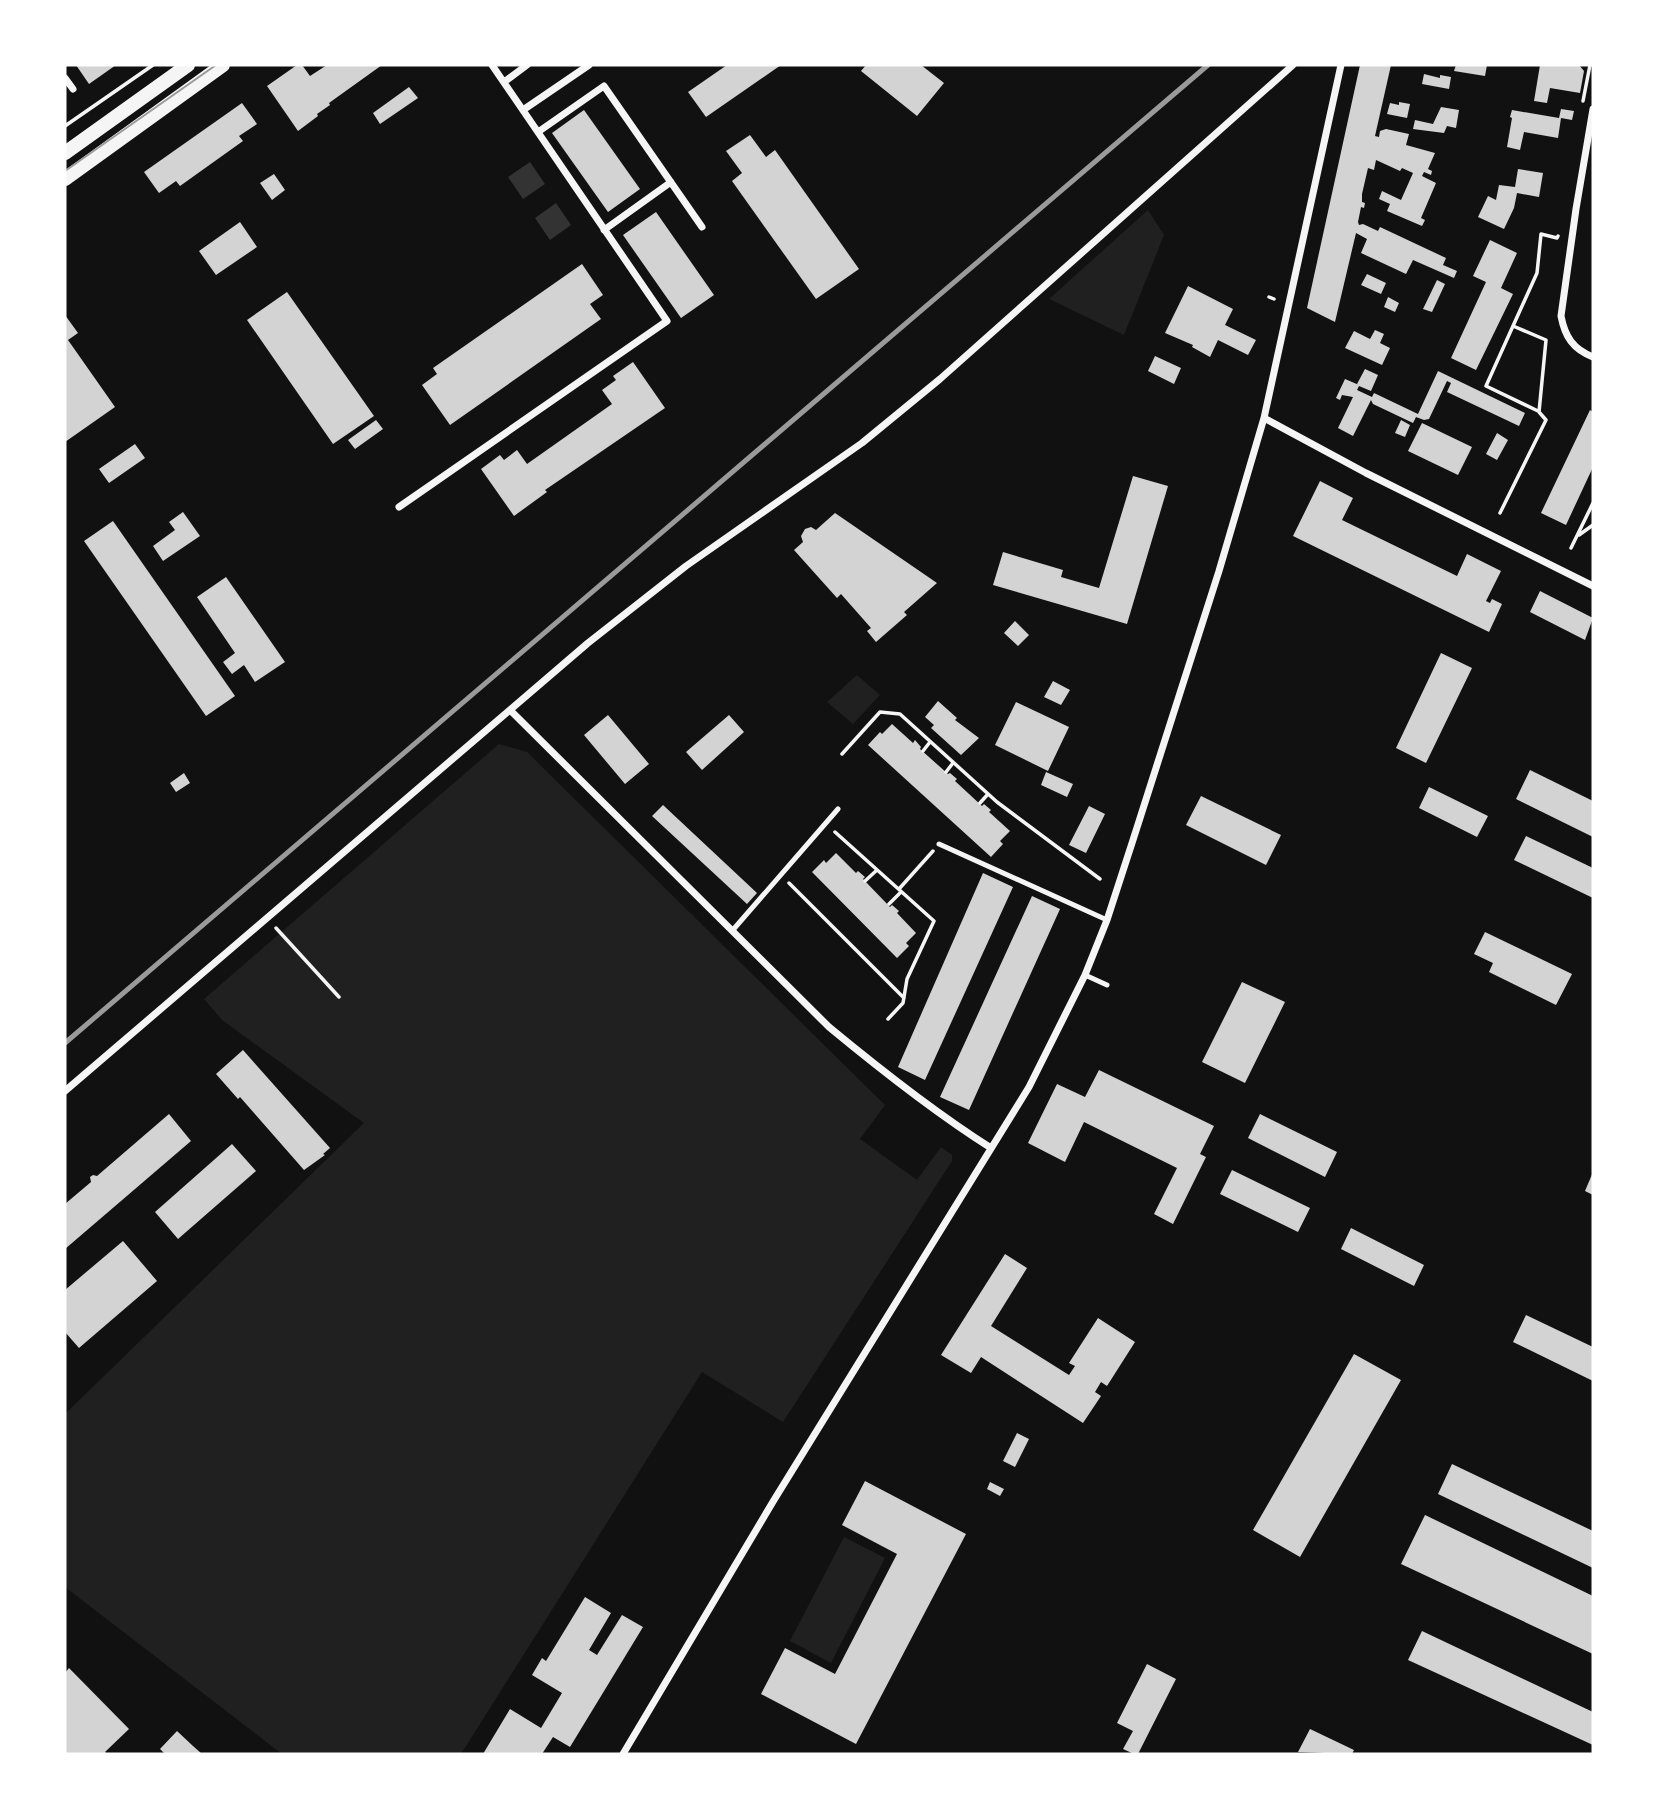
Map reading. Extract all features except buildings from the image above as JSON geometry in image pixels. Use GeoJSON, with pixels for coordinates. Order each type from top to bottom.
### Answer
{"type":"FeatureCollection","features":[{"type":"Feature","properties":{"kind":"main road"},"geometry":{"type":"LineString","coordinates":[[65,153],[188,65]]}},
{"type":"Feature","properties":{"kind":"main road"},"geometry":{"type":"LineString","coordinates":[[65,179],[223,65]]}},
{"type":"Feature","properties":{"kind":"street"},"geometry":{"type":"LineString","coordinates":[[399,507],[667,321],[492,65]]}},
{"type":"Feature","properties":{"kind":"street"},"geometry":{"type":"LineString","coordinates":[[503,82],[527,65]]}},
{"type":"Feature","properties":{"kind":"street"},"geometry":{"type":"LineString","coordinates":[[523,110],[589,65]]}},
{"type":"Feature","properties":{"kind":"street"},"geometry":{"type":"LineString","coordinates":[[65,1091],[588,643],[686,566],[862,443],[921,395],[1293,65]]}},
{"type":"Feature","properties":{"kind":"street"},"geometry":{"type":"LineString","coordinates":[[623,1754],[760,1523],[1028,1087],[1085,975],[1107,920],[1219,571],[1264,418],[1341,65]]}},
{"type":"Feature","properties":{"kind":"street"},"geometry":{"type":"LineString","coordinates":[[65,78],[73,89]]}},
{"type":"Feature","properties":{"kind":"street"},"geometry":{"type":"LineString","coordinates":[[538,132],[604,86],[702,227]]}},
{"type":"Feature","properties":{"kind":"street"},"geometry":{"type":"LineString","coordinates":[[1593,109],[1561,316],[1564,332],[1572,344],[1593,358]]}},
{"type":"Feature","properties":{"kind":"street"},"geometry":{"type":"LineString","coordinates":[[604,230],[671,182]]}},
{"type":"Feature","properties":{"kind":"street"},"geometry":{"type":"LineString","coordinates":[[1264,418],[1366,473],[1593,586]]}},
{"type":"Feature","properties":{"kind":"street"},"geometry":{"type":"LineString","coordinates":[[511,711],[829,1027],[878,1067],[991,1148]]}},
{"type":"Feature","properties":{"kind":"lane"},"geometry":{"type":"LineString","coordinates":[[732,932],[838,809]]}},
{"type":"Feature","properties":{"kind":"lane"},"geometry":{"type":"LineString","coordinates":[[939,844],[1107,920]]}},
{"type":"Feature","properties":{"kind":"lane"},"geometry":{"type":"LineString","coordinates":[[1085,975],[1107,985]]}},
{"type":"Feature","properties":{"kind":"path"},"geometry":{"type":"LineString","coordinates":[[65,125],[153,65]]}},
{"type":"Feature","properties":{"kind":"path"},"geometry":{"type":"LineString","coordinates":[[1583,104],[1590,65]]}},
{"type":"Feature","properties":{"kind":"path"},"geometry":{"type":"LineString","coordinates":[[1500,513],[1546,420],[1539,412],[1486,386],[1537,273],[1541,234],[1557,238],[1559,229]]}},
{"type":"Feature","properties":{"kind":"path"},"geometry":{"type":"LineString","coordinates":[[1513,326],[1546,340],[1539,412]]}},
{"type":"Feature","properties":{"kind":"path"},"geometry":{"type":"LineString","coordinates":[[1572,548],[1593,503]]}},
{"type":"Feature","properties":{"kind":"path"},"geometry":{"type":"LineString","coordinates":[[1577,536],[1593,525]]}},
{"type":"Feature","properties":{"kind":"path"},"geometry":{"type":"LineString","coordinates":[[842,754],[880,712],[900,714],[988,794],[1100,879]]}},
{"type":"Feature","properties":{"kind":"path"},"geometry":{"type":"LineString","coordinates":[[923,751],[930,742]]}},
{"type":"Feature","properties":{"kind":"path"},"geometry":{"type":"LineString","coordinates":[[946,772],[953,763]]}},
{"type":"Feature","properties":{"kind":"path"},"geometry":{"type":"LineString","coordinates":[[980,803],[988,794]]}},
{"type":"Feature","properties":{"kind":"path"},"geometry":{"type":"LineString","coordinates":[[833,830],[934,921],[907,979],[903,1003],[888,1019]]}},
{"type":"Feature","properties":{"kind":"path"},"geometry":{"type":"LineString","coordinates":[[889,904],[939,844]]}},
{"type":"Feature","properties":{"kind":"path"},"geometry":{"type":"LineString","coordinates":[[865,881],[877,870]]}},
{"type":"Feature","properties":{"kind":"path"},"geometry":{"type":"LineString","coordinates":[[788,882],[904,998]]}},
{"type":"Feature","properties":{"kind":"path"},"geometry":{"type":"LineString","coordinates":[[267,919],[339,997]]}},
{"type":"Feature","properties":{"kind":"shaded area"},"geometry":{"type":"Polygon","coordinates":[[[530,162],[545,184],[523,199],[508,177],[530,162]]]}},
{"type":"Feature","properties":{"kind":"shaded area"},"geometry":{"type":"Polygon","coordinates":[[[556,203],[571,225],[550,240],[535,218],[556,203]]]}},
{"type":"Feature","properties":{"kind":"shaded area"},"geometry":{"type":"Polygon","coordinates":[[[1148,210],[1164,235],[1124,335],[1049,299],[1148,210]]]}},
{"type":"Feature","properties":{"kind":"shaded area"},"geometry":{"type":"Polygon","coordinates":[[[857,675],[880,695],[853,724],[827,702],[857,675]]]}},
{"type":"Feature","properties":{"kind":"shaded area"},"geometry":{"type":"Polygon","coordinates":[[[499,744],[527,752],[885,1105],[860,1139],[917,1180],[941,1147],[952,1155],[952,1161],[783,1422],[702,1372],[461,1754],[282,1754],[65,1587],[65,1414],[364,1123],[222,1020],[204,999],[499,744]]]}},
{"type":"Feature","properties":{"kind":"shaded area"},"geometry":{"type":"Polygon","coordinates":[[[844,1537],[885,1558],[831,1663],[790,1641],[844,1537]]]}},
{"type":"Feature","properties":{"kind":"tram line"},"geometry":{"type":"LineString","coordinates":[[65,171],[216,65]]}},
{"type":"Feature","properties":{"kind":"railway"},"geometry":{"type":"LineString","coordinates":[[65,1043],[1208,65]]}}]}
